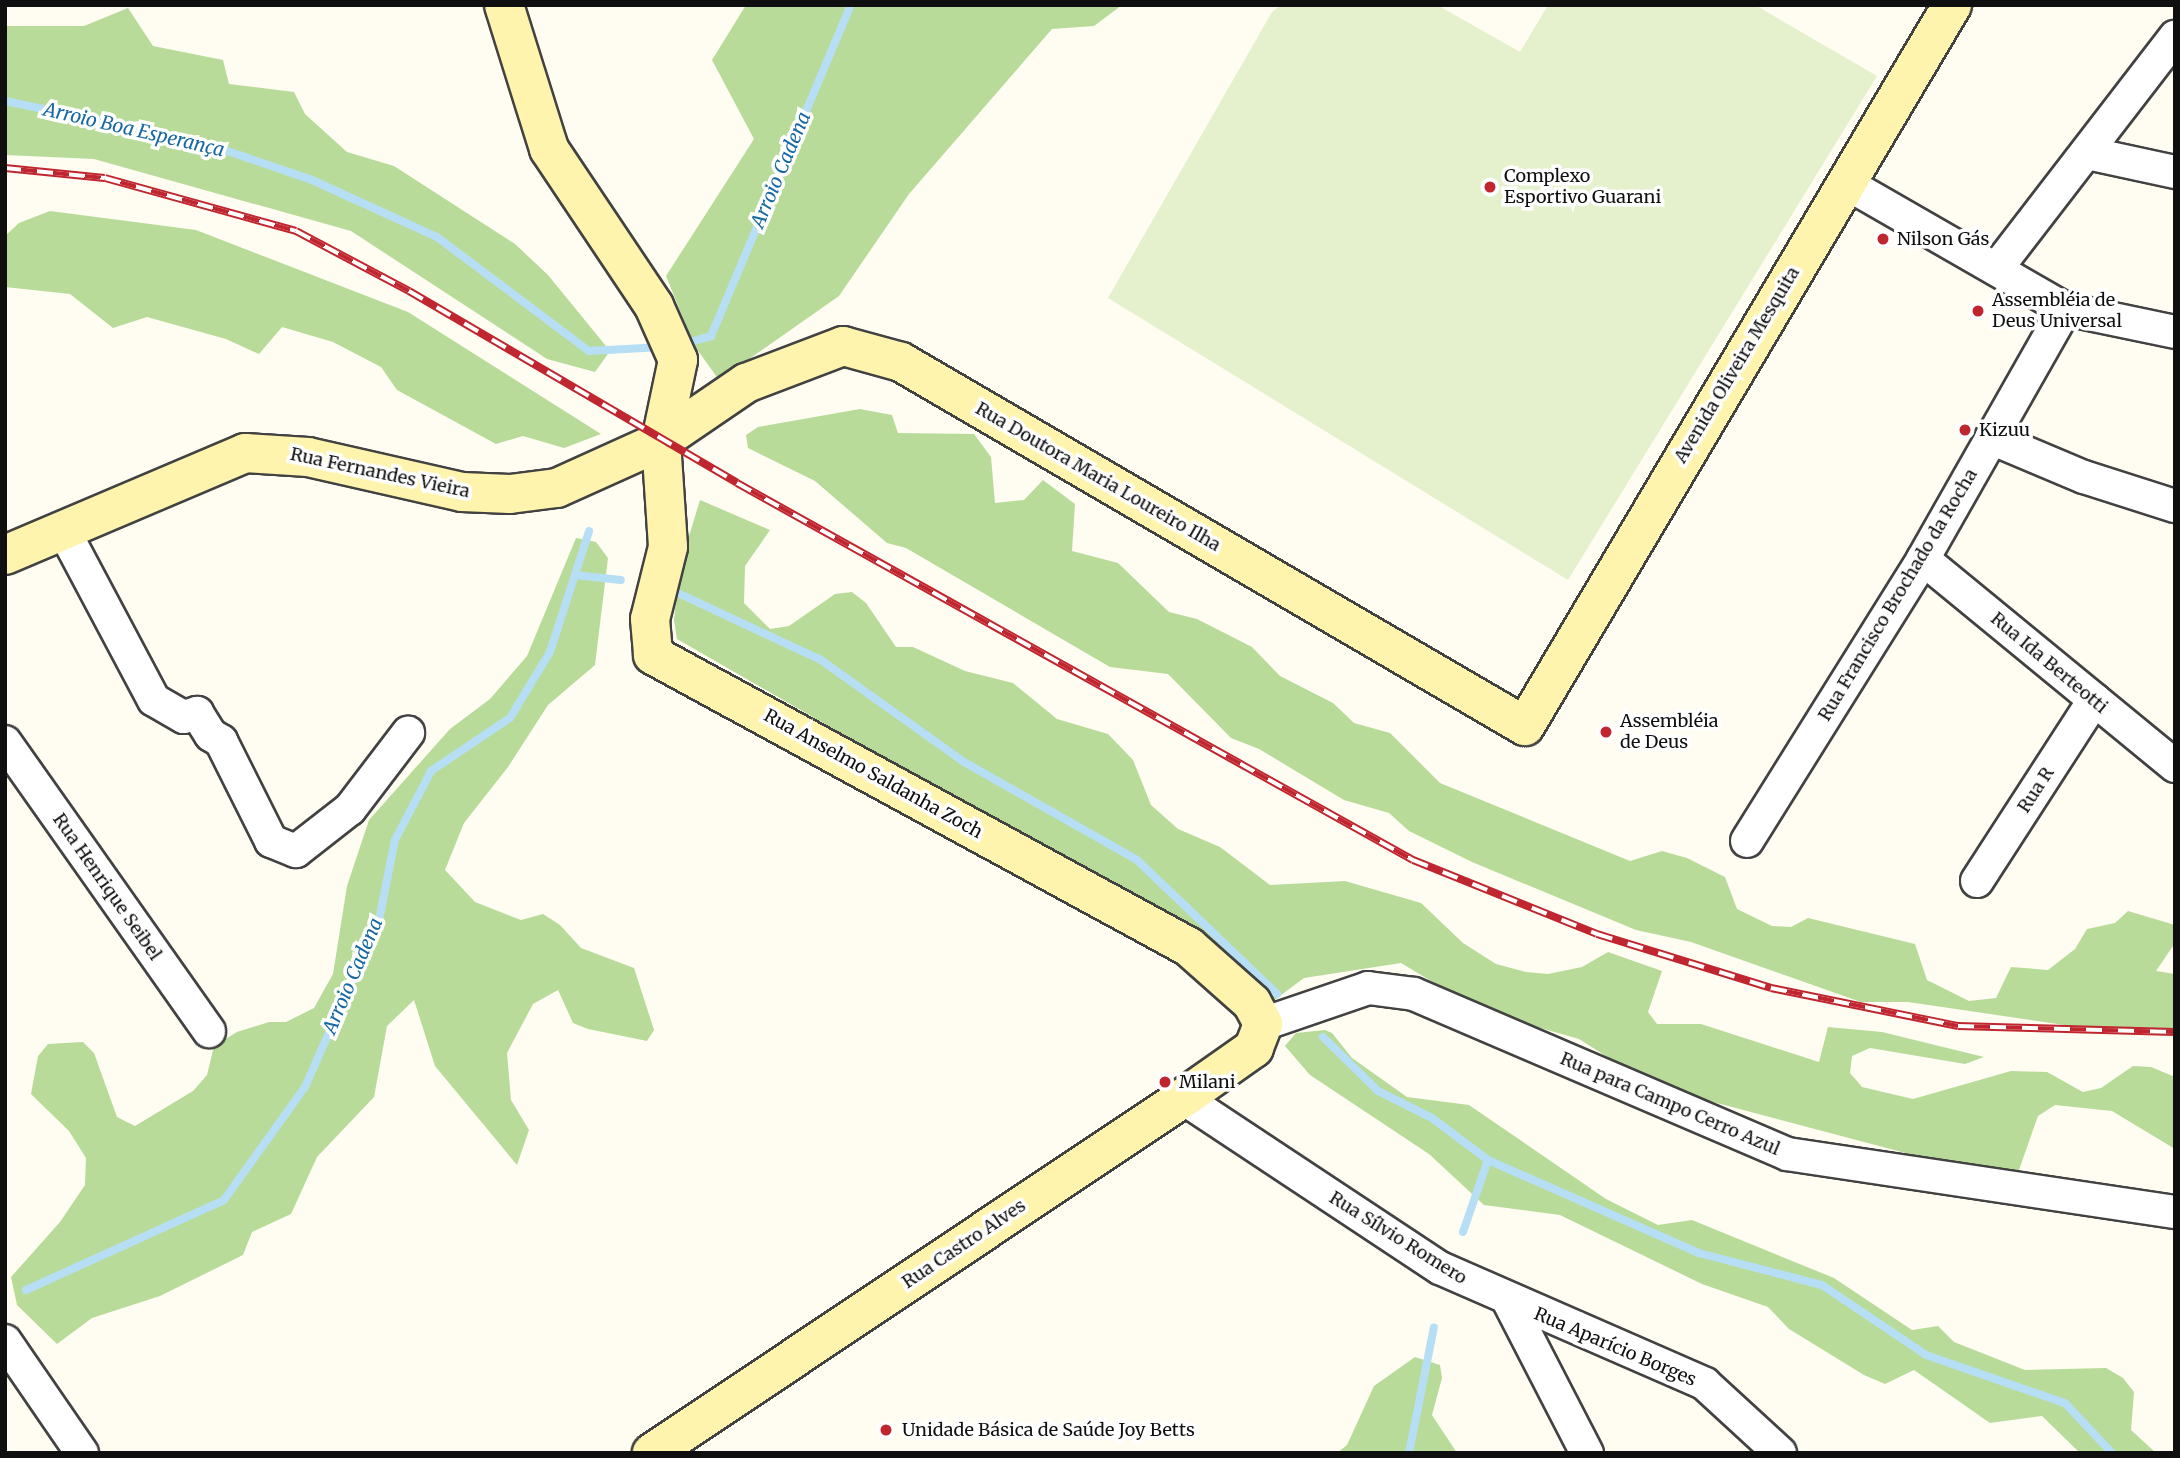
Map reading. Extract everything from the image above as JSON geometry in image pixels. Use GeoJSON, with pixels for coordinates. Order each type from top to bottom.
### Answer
{"type":"FeatureCollection","features":[{"type":"Feature","properties":{"kind":"street"},"geometry":{"type":"LineString","coordinates":[[504,5],[549,149],[654,306],[678,360],[662,441]]}},
{"type":"Feature","properties":{"kind":"street","name":"Avenida Oliveira Mesquita"},"geometry":{"type":"LineString","coordinates":[[1525,726],[1952,5]]}},
{"type":"Feature","properties":{"kind":"street"},"geometry":{"type":"LineString","coordinates":[[1997,268],[2175,37]]}},
{"type":"Feature","properties":{"kind":"street"},"geometry":{"type":"LineString","coordinates":[[2087,153],[2175,172]]}},
{"type":"Feature","properties":{"kind":"street"},"geometry":{"type":"LineString","coordinates":[[1846,183],[2065,309],[2175,332]]}},
{"type":"Feature","properties":{"kind":"street","name":"Rua Francisco Brochado da Rocha"},"geometry":{"type":"LineString","coordinates":[[1747,841],[1923,559],[2065,309]]}},
{"type":"Feature","properties":{"kind":"street","name":"Rua Doutora Maria Loureiro Ilha"},"geometry":{"type":"LineString","coordinates":[[662,441],[746,383],[843,346],[901,362],[1525,726]]}},
{"type":"Feature","properties":{"kind":"street"},"geometry":{"type":"LineString","coordinates":[[1992,438],[2084,477],[2175,506]]}},
{"type":"Feature","properties":{"kind":"street","name":"Rua Fernandes Vieira"},"geometry":{"type":"LineString","coordinates":[[5,555],[245,453],[308,457],[462,492],[510,494],[557,488],[662,441]]}},
{"type":"Feature","properties":{"kind":"street","name":"Rua Anselmo Saldanha Zoch"},"geometry":{"type":"LineString","coordinates":[[662,441],[668,547],[650,619],[653,655],[1189,947],[1252,1003],[1263,1024]]}},
{"type":"Feature","properties":{"kind":"street"},"geometry":{"type":"LineString","coordinates":[[64,531],[154,701],[184,717],[197,713],[211,735],[221,741],[271,841],[296,851],[350,809],[408,733]]}},
{"type":"Feature","properties":{"kind":"street","name":"Rua Ida Berteotti"},"geometry":{"type":"LineString","coordinates":[[1923,559],[2175,766]]}},
{"type":"Feature","properties":{"kind":"street","name":"Rua R"},"geometry":{"type":"LineString","coordinates":[[1977,880],[2094,700]]}},
{"type":"Feature","properties":{"kind":"street","name":"Rua Henrique Seibel"},"geometry":{"type":"LineString","coordinates":[[5,742],[209,1031]]}},
{"type":"Feature","properties":{"kind":"street","name":"Rua para Campo Cerro Azul"},"geometry":{"type":"LineString","coordinates":[[1263,1024],[1368,988],[1414,994],[1787,1154],[2175,1212]]}},
{"type":"Feature","properties":{"kind":"street","name":"Rua Castro Alves"},"geometry":{"type":"LineString","coordinates":[[652,1453],[1183,1098],[1254,1048],[1263,1024]]}},
{"type":"Feature","properties":{"kind":"street","name":"Rua Sílvio Romero"},"geometry":{"type":"LineString","coordinates":[[1183,1098],[1440,1268],[1509,1302]]}},
{"type":"Feature","properties":{"kind":"street"},"geometry":{"type":"LineString","coordinates":[[1509,1302],[1587,1453]]}},
{"type":"Feature","properties":{"kind":"street","name":"Rua Aparício Borges"},"geometry":{"type":"LineString","coordinates":[[1509,1302],[1704,1384],[1780,1453]]}},
{"type":"Feature","properties":{"kind":"street"},"geometry":{"type":"LineString","coordinates":[[5,1341],[82,1453]]}},
{"type":"Feature","properties":{"kind":"green space"},"geometry":{"type":"Polygon","coordinates":[[[746,5],[1122,5],[1094,26],[1052,29],[909,194],[839,296],[719,380],[694,345],[666,276],[754,139],[712,60],[746,5]]]}},
{"type":"Feature","properties":{"kind":"green space","name":"Complexo Esportivo Guarani"},"geometry":{"type":"Polygon","coordinates":[[[1281,5],[1437,5],[1520,52],[1548,5],[1755,5],[1877,76],[1568,580],[1108,298],[1272,12],[1281,5]]]}},
{"type":"Feature","properties":{"kind":"green space"},"geometry":{"type":"Polygon","coordinates":[[[128,8],[153,46],[223,60],[229,84],[294,92],[305,114],[347,152],[394,166],[515,244],[548,275],[610,351],[595,372],[547,359],[351,231],[94,159],[5,155],[5,26],[84,26],[128,8]]]}},
{"type":"Feature","properties":{"kind":"green space"},"geometry":{"type":"Polygon","coordinates":[[[50,211],[196,230],[408,312],[601,434],[564,448],[523,436],[496,444],[397,390],[381,367],[333,342],[282,327],[259,354],[226,339],[147,317],[113,328],[70,294],[5,287],[5,236],[19,223],[50,211]]]}},
{"type":"Feature","properties":{"kind":"green space"},"geometry":{"type":"Polygon","coordinates":[[[860,409],[892,415],[898,433],[974,434],[991,457],[995,503],[1024,500],[1043,480],[1075,504],[1072,551],[1118,563],[1169,612],[1197,619],[1252,647],[1280,676],[1333,703],[1354,723],[1390,733],[1440,783],[1630,861],[1662,851],[1687,858],[1725,877],[1737,909],[1772,926],[1791,927],[1808,918],[1915,944],[1927,980],[1969,1001],[1996,998],[2011,967],[2048,970],[2075,949],[2087,929],[2115,923],[2128,911],[2175,925],[2175,943],[2156,971],[2175,974],[2175,1034],[2106,1031],[1908,1002],[1861,1002],[1691,942],[1636,930],[1472,862],[1409,831],[1389,813],[1344,800],[1259,749],[1231,738],[1168,674],[1110,667],[906,548],[887,543],[815,481],[748,448],[746,435],[758,427],[860,409]]]}},
{"type":"Feature","properties":{"kind":"green space"},"geometry":{"type":"Polygon","coordinates":[[[700,500],[770,530],[745,566],[744,603],[770,629],[789,626],[835,594],[852,592],[866,603],[896,647],[913,647],[965,671],[1013,683],[1057,719],[1108,734],[1133,760],[1151,805],[1178,829],[1220,847],[1270,885],[1345,881],[1421,903],[1463,943],[1496,964],[1526,972],[1548,974],[1582,967],[1608,952],[1662,971],[1648,1012],[1657,1024],[1701,1024],[1819,1062],[1828,1027],[1882,1032],[1984,1057],[1965,1064],[1870,1048],[1852,1056],[1850,1073],[1862,1087],[1913,1099],[2011,1071],[2047,1072],[2083,1092],[2101,1088],[2133,1066],[2151,1067],[2175,1077],[2175,1149],[2112,1111],[2055,1105],[2038,1116],[2019,1170],[2000,1178],[1653,1086],[1579,1039],[1481,1011],[1401,963],[1304,978],[1273,1001],[1187,922],[898,766],[677,639],[674,620],[679,569],[700,500]]]}},
{"type":"Feature","properties":{"kind":"green space"},"geometry":{"type":"Polygon","coordinates":[[[576,538],[596,542],[608,558],[595,665],[548,705],[508,767],[464,823],[445,870],[475,902],[521,920],[543,914],[560,925],[581,948],[634,968],[654,1030],[647,1041],[588,1029],[573,1023],[558,990],[533,1004],[507,1053],[511,1100],[529,1130],[517,1165],[435,1066],[414,1000],[387,1026],[374,1097],[317,1157],[291,1214],[252,1232],[243,1255],[160,1296],[92,1318],[57,1344],[17,1305],[11,1277],[60,1222],[85,1185],[86,1158],[69,1131],[31,1094],[38,1056],[48,1044],[83,1042],[94,1053],[117,1117],[135,1126],[193,1091],[207,1075],[214,1046],[237,1032],[269,1022],[286,1022],[314,1008],[333,974],[347,886],[369,820],[450,729],[490,699],[527,656],[576,538]]]}},
{"type":"Feature","properties":{"kind":"green space"},"geometry":{"type":"Polygon","coordinates":[[[1325,1030],[1332,1033],[1352,1058],[1407,1097],[1469,1105],[1606,1199],[1658,1225],[1692,1220],[1834,1278],[1912,1330],[1938,1326],[1954,1342],[2025,1370],[2106,1368],[2123,1378],[2134,1392],[2131,1430],[2156,1453],[2080,1453],[2042,1416],[1990,1423],[1914,1370],[1885,1384],[1864,1375],[1789,1329],[1768,1307],[1702,1284],[1560,1215],[1484,1205],[1429,1154],[1310,1075],[1285,1046],[1296,1033],[1325,1030]]]}},
{"type":"Feature","properties":{"kind":"green space"},"geometry":{"type":"Polygon","coordinates":[[[1415,1357],[1440,1365],[1442,1378],[1432,1415],[1457,1453],[1337,1453],[1347,1445],[1374,1386],[1415,1357]]]}},
{"type":"Feature","properties":{"kind":"waterway","name":"Arroio Cadena"},"geometry":{"type":"LineString","coordinates":[[682,344],[711,336],[851,5]]}},
{"type":"Feature","properties":{"kind":"waterway","name":"Arroio Boa Esperança"},"geometry":{"type":"LineString","coordinates":[[5,101],[201,142],[312,180],[437,237],[589,351],[662,347]]}},
{"type":"Feature","properties":{"kind":"waterway","name":"Arroio Cadena"},"geometry":{"type":"LineString","coordinates":[[26,1290],[224,1200],[305,1087],[379,920],[395,840],[431,771],[510,718],[550,652],[589,531]]}},
{"type":"Feature","properties":{"kind":"waterway"},"geometry":{"type":"LineString","coordinates":[[575,575],[621,580]]}},
{"type":"Feature","properties":{"kind":"waterway"},"geometry":{"type":"LineString","coordinates":[[680,594],[821,660],[964,762],[1137,860],[1277,994]]}},
{"type":"Feature","properties":{"kind":"waterway"},"geometry":{"type":"LineString","coordinates":[[1323,1037],[1378,1091],[1432,1118],[1488,1160],[1699,1253],[1822,1285],[1926,1355],[2065,1403],[2112,1453]]}},
{"type":"Feature","properties":{"kind":"waterway"},"geometry":{"type":"LineString","coordinates":[[1463,1232],[1488,1160]]}},
{"type":"Feature","properties":{"kind":"waterway"},"geometry":{"type":"LineString","coordinates":[[1409,1453],[1434,1327]]}},
{"type":"Feature","properties":{"kind":"railway"},"geometry":{"type":"LineString","coordinates":[[5,168],[105,178],[296,231],[409,291],[737,483],[1413,860],[1597,934],[1771,988],[1958,1026],[2175,1032]]}},
{"type":"Feature","properties":{"kind":"place","name":"Complexo Esportivo Guarani"},"geometry":{"type":"Point","coordinates":[1490,187]}},
{"type":"Feature","properties":{"kind":"place","name":"Nilson Gás"},"geometry":{"type":"Point","coordinates":[1883,239]}},
{"type":"Feature","properties":{"kind":"place","name":"Assembléia de Deus Universal"},"geometry":{"type":"Point","coordinates":[1978,311]}},
{"type":"Feature","properties":{"kind":"place","name":"Kizuu"},"geometry":{"type":"Point","coordinates":[1965,430]}},
{"type":"Feature","properties":{"kind":"place","name":"Assembléia de Deus"},"geometry":{"type":"Point","coordinates":[1606,732]}},
{"type":"Feature","properties":{"kind":"place","name":"Milani"},"geometry":{"type":"Point","coordinates":[1165,1082]}},
{"type":"Feature","properties":{"kind":"place","name":"Unidade Básica de Saúde Joy Betts"},"geometry":{"type":"Point","coordinates":[886,1430]}}]}
